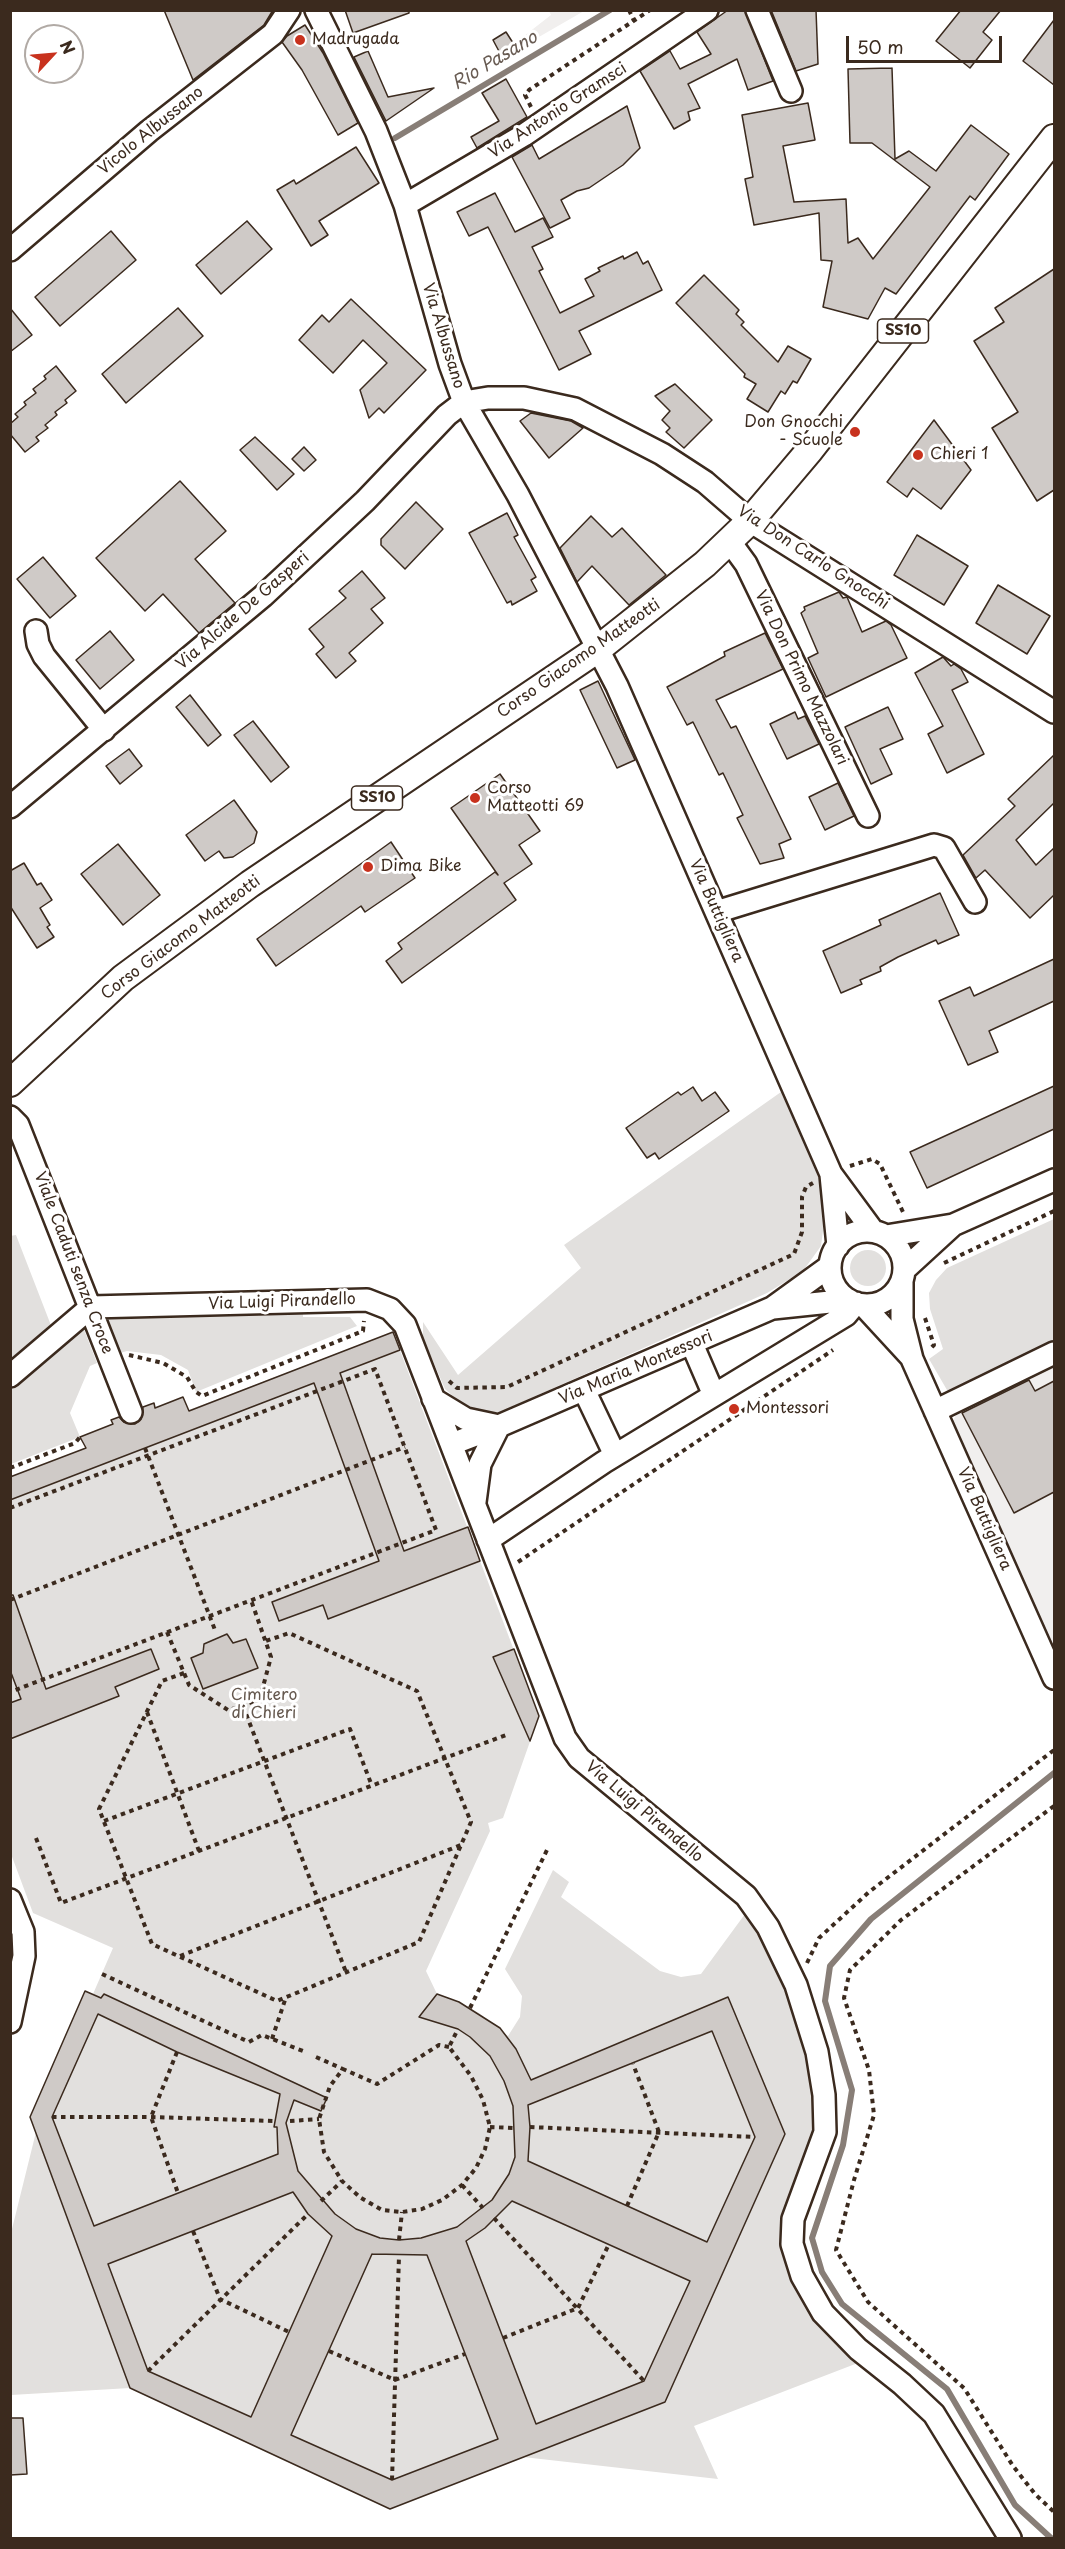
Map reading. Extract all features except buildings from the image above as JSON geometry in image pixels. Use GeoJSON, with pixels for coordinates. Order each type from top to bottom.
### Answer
{"type":"FeatureCollection","features":[{"type":"Feature","properties":{"kind":"main road","name":"Corso Giacomo Matteotti"},"geometry":{"type":"LineString","coordinates":[[10,1083],[123,978],[250,884],[598,649],[677,588],[730,542],[810,450],[1054,138]]}},
{"type":"Feature","properties":{"kind":"street","name":"Vicolo Albussano"},"geometry":{"type":"LineString","coordinates":[[11,247],[149,131],[273,34],[289,10]]}},
{"type":"Feature","properties":{"kind":"street","name":"Via Albussano"},"geometry":{"type":"LineString","coordinates":[[316,10],[376,131],[405,205],[450,364],[464,402],[518,495],[598,649]]}},
{"type":"Feature","properties":{"kind":"street","name":"Via Antonio Gramsci"},"geometry":{"type":"LineString","coordinates":[[405,205],[540,125],[707,10]]}},
{"type":"Feature","properties":{"kind":"street"},"geometry":{"type":"LineString","coordinates":[[757,10],[791,91]]}},
{"type":"Feature","properties":{"kind":"street","name":"Via Don Carlo Gnocchi"},"geometry":{"type":"LineString","coordinates":[[464,402],[488,398],[524,398],[575,409],[662,454],[696,476],[750,521],[1054,712]]}},
{"type":"Feature","properties":{"kind":"street","name":"Via Alcide De Gasperi"},"geometry":{"type":"LineString","coordinates":[[10,807],[263,596],[365,501],[447,415],[464,402]]}},
{"type":"Feature","properties":{"kind":"street","name":"Via Don Primo Mazzolari"},"geometry":{"type":"LineString","coordinates":[[730,542],[746,564],[868,816]]}},
{"type":"Feature","properties":{"kind":"street"},"geometry":{"type":"LineString","coordinates":[[36,631],[38,644],[44,656],[104,730]]}},
{"type":"Feature","properties":{"kind":"street","name":"Via Buttigliera"},"geometry":{"type":"LineString","coordinates":[[598,649],[622,696],[831,1174],[880,1234]]}},
{"type":"Feature","properties":{"kind":"street"},"geometry":{"type":"LineString","coordinates":[[716,912],[934,845],[944,848],[975,902]]}},
{"type":"Feature","properties":{"kind":"street","name":"Viale Caduti senza Croce"},"geometry":{"type":"LineString","coordinates":[[10,1117],[18,1125],[131,1412]]}},
{"type":"Feature","properties":{"kind":"street","name":"Via Buttigliera"},"geometry":{"type":"LineString","coordinates":[[831,1174],[838,1245]]}},
{"type":"Feature","properties":{"kind":"street"},"geometry":{"type":"LineString","coordinates":[[953,1226],[903,1276],[896,1292],[886,1300],[875,1304],[856,1303],[835,1286],[830,1266],[838,1245],[854,1233],[880,1234],[953,1226],[1054,1180]]}},
{"type":"Feature","properties":{"kind":"street"},"geometry":{"type":"LineString","coordinates":[[880,1234],[900,1250],[903,1276]]}},
{"type":"Feature","properties":{"kind":"street","name":"Via Maria Montessori"},"geometry":{"type":"LineString","coordinates":[[452,1444],[584,1390],[772,1308],[830,1266]]}},
{"type":"Feature","properties":{"kind":"street","name":"Via Buttigliera"},"geometry":{"type":"LineString","coordinates":[[903,1276],[902,1319],[918,1356],[935,1411],[1054,1678]]}},
{"type":"Feature","properties":{"kind":"street","name":"Via Luigi Pirandello"},"geometry":{"type":"LineString","coordinates":[[91,1307],[367,1300],[390,1309],[405,1325],[565,1738],[579,1758],[746,1896],[768,1927],[796,1985],[817,2052],[824,2095],[825,2132],[793,2219],[792,2244],[802,2276],[823,2313],[858,2349],[902,2384],[934,2414],[1010,2538]]}},
{"type":"Feature","properties":{"kind":"street"},"geometry":{"type":"LineString","coordinates":[[488,1540],[615,1455],[846,1315],[856,1303]]}},
{"type":"Feature","properties":{"kind":"street","name":"Via Buttigliera"},"geometry":{"type":"LineString","coordinates":[[856,1303],[918,1356]]}},
{"type":"Feature","properties":{"kind":"street","name":"Via Maria Montessori"},"geometry":{"type":"LineString","coordinates":[[772,1308],[856,1303]]}},
{"type":"Feature","properties":{"kind":"street"},"geometry":{"type":"LineString","coordinates":[[10,1376],[91,1307]]}},
{"type":"Feature","properties":{"kind":"street"},"geometry":{"type":"LineString","coordinates":[[692,1344],[714,1395]]}},
{"type":"Feature","properties":{"kind":"street"},"geometry":{"type":"LineString","coordinates":[[935,1411],[1054,1353]]}},
{"type":"Feature","properties":{"kind":"street"},"geometry":{"type":"LineString","coordinates":[[584,1390],[615,1455]]}},
{"type":"Feature","properties":{"kind":"street"},"geometry":{"type":"LineString","coordinates":[[433,1399],[466,1419],[499,1426],[480,1464],[474,1505]]}},
{"type":"Feature","properties":{"kind":"street"},"geometry":{"type":"LineString","coordinates":[[10,1900],[23,1932],[24,1956],[11,2022]]}},
{"type":"Feature","properties":{"kind":"path"},"geometry":{"type":"LineString","coordinates":[[629,10],[634,21]]}},
{"type":"Feature","properties":{"kind":"path"},"geometry":{"type":"LineString","coordinates":[[540,125],[525,95],[529,90],[650,10]]}},
{"type":"Feature","properties":{"kind":"path"},"geometry":{"type":"LineString","coordinates":[[446,1378],[457,1388],[507,1387],[794,1254],[802,1232],[802,1197],[806,1187],[859,1162],[872,1159],[880,1164],[904,1214]]}},
{"type":"Feature","properties":{"kind":"path"},"geometry":{"type":"LineString","coordinates":[[936,1270],[943,1263],[1054,1211]]}},
{"type":"Feature","properties":{"kind":"path"},"geometry":{"type":"LineString","coordinates":[[918,1356],[934,1345],[924,1314]]}},
{"type":"Feature","properties":{"kind":"path"},"geometry":{"type":"LineString","coordinates":[[123,1358],[130,1355],[163,1363],[187,1377],[196,1392],[202,1396],[363,1331],[364,1318]]}},
{"type":"Feature","properties":{"kind":"path"},"geometry":{"type":"LineString","coordinates":[[500,1574],[839,1346]]}},
{"type":"Feature","properties":{"kind":"path"},"geometry":{"type":"LineString","coordinates":[[10,1508],[375,1369],[436,1530],[10,1692]]}},
{"type":"Feature","properties":{"kind":"path"},"geometry":{"type":"LineString","coordinates":[[10,1468],[75,1443],[80,1437]]}},
{"type":"Feature","properties":{"kind":"path"},"geometry":{"type":"LineString","coordinates":[[10,1600],[405,1447]]}},
{"type":"Feature","properties":{"kind":"path"},"geometry":{"type":"LineString","coordinates":[[145,1448],[215,1630]]}},
{"type":"Feature","properties":{"kind":"path"},"geometry":{"type":"LineString","coordinates":[[167,1632],[189,1685],[228,1710],[243,1706],[260,1698],[271,1657],[251,1600]]}},
{"type":"Feature","properties":{"kind":"path"},"geometry":{"type":"LineString","coordinates":[[184,1673],[162,1681],[99,1809],[152,1944],[277,2001],[419,1942],[471,1822],[417,1691],[289,1633],[266,1641]]}},
{"type":"Feature","properties":{"kind":"path"},"geometry":{"type":"LineString","coordinates":[[243,1706],[346,1972]]}},
{"type":"Feature","properties":{"kind":"path"},"geometry":{"type":"LineString","coordinates":[[147,1712],[200,1851]]}},
{"type":"Feature","properties":{"kind":"path"},"geometry":{"type":"LineString","coordinates":[[104,1821],[350,1729],[372,1786]]}},
{"type":"Feature","properties":{"kind":"path"},"geometry":{"type":"LineString","coordinates":[[36,1838],[61,1903],[506,1735]]}},
{"type":"Feature","properties":{"kind":"path"},"geometry":{"type":"LineString","coordinates":[[796,1985],[819,1938],[827,1930],[869,1892],[1054,1750]]}},
{"type":"Feature","properties":{"kind":"path"},"geometry":{"type":"LineString","coordinates":[[1054,1806],[901,1920],[850,1970],[844,1998],[868,2070],[874,2115],[836,2250],[868,2302],[964,2388],[1013,2466],[1035,2494],[1054,2512]]}},
{"type":"Feature","properties":{"kind":"path"},"geometry":{"type":"LineString","coordinates":[[179,1956],[461,1845]]}},
{"type":"Feature","properties":{"kind":"path"},"geometry":{"type":"LineString","coordinates":[[470,2008],[547,1850]]}},
{"type":"Feature","properties":{"kind":"path"},"geometry":{"type":"LineString","coordinates":[[102,1974],[249,2042],[262,2035],[303,2051]]}},
{"type":"Feature","properties":{"kind":"path"},"geometry":{"type":"LineString","coordinates":[[272,2039],[286,1997]]}},
{"type":"Feature","properties":{"kind":"path"},"geometry":{"type":"LineString","coordinates":[[449,2047],[458,2029]]}},
{"type":"Feature","properties":{"kind":"path"},"geometry":{"type":"LineString","coordinates":[[316,2057],[377,2084],[439,2044],[449,2047],[471,2076],[483,2100],[490,2127],[476,2168],[462,2185],[442,2200],[422,2209],[402,2212],[382,2210],[361,2198],[342,2181],[324,2152],[319,2119],[330,2086],[343,2069]]}},
{"type":"Feature","properties":{"kind":"path"},"geometry":{"type":"LineString","coordinates":[[177,2052],[151,2117],[178,2193]]}},
{"type":"Feature","properties":{"kind":"path"},"geometry":{"type":"LineString","coordinates":[[627,2205],[659,2132],[633,2064]]}},
{"type":"Feature","properties":{"kind":"path"},"geometry":{"type":"LineString","coordinates":[[52,2117],[275,2121]]}},
{"type":"Feature","properties":{"kind":"path"},"geometry":{"type":"LineString","coordinates":[[290,2121],[319,2119]]}},
{"type":"Feature","properties":{"kind":"path"},"geometry":{"type":"LineString","coordinates":[[490,2127],[514,2128]]}},
{"type":"Feature","properties":{"kind":"path"},"geometry":{"type":"LineString","coordinates":[[530,2127],[755,2137]]}},
{"type":"Feature","properties":{"kind":"path"},"geometry":{"type":"LineString","coordinates":[[321,2201],[342,2181]]}},
{"type":"Feature","properties":{"kind":"path"},"geometry":{"type":"LineString","coordinates":[[462,2185],[483,2208]]}},
{"type":"Feature","properties":{"kind":"path"},"geometry":{"type":"LineString","coordinates":[[399,2240],[402,2212]]}},
{"type":"Feature","properties":{"kind":"path"},"geometry":{"type":"LineString","coordinates":[[148,2371],[308,2214]]}},
{"type":"Feature","properties":{"kind":"path"},"geometry":{"type":"LineString","coordinates":[[494,2218],[644,2381]]}},
{"type":"Feature","properties":{"kind":"path"},"geometry":{"type":"LineString","coordinates":[[194,2231],[220,2299],[289,2332]]}},
{"type":"Feature","properties":{"kind":"path"},"geometry":{"type":"LineString","coordinates":[[503,2338],[578,2308],[609,2244]]}},
{"type":"Feature","properties":{"kind":"path"},"geometry":{"type":"LineString","coordinates":[[392,2480],[399,2256]]}},
{"type":"Feature","properties":{"kind":"path"},"geometry":{"type":"LineString","coordinates":[[328,2351],[395,2380],[465,2354]]}},
{"type":"Feature","properties":{"kind":"shaded area"},"geometry":{"type":"Polygon","coordinates":[[[549,11],[584,11],[518,49],[515,43],[551,15],[549,11]]]}},
{"type":"Feature","properties":{"kind":"shaded area"},"geometry":{"type":"Polygon","coordinates":[[[1054,1352],[1054,1650],[953,1421],[966,1394],[1054,1352]]]}},
{"type":"Feature","properties":{"kind":"green space"},"geometry":{"type":"Polygon","coordinates":[[[781,1092],[823,1188],[825,1216],[821,1246],[803,1271],[767,1293],[500,1412],[486,1412],[463,1405],[445,1389],[423,1338],[423,1322],[458,1375],[581,1268],[564,1245],[781,1092]]]}},
{"type":"Feature","properties":{"kind":"green space"},"geometry":{"type":"Polygon","coordinates":[[[1054,1219],[1054,1352],[955,1395],[947,1390],[929,1359],[943,1349],[930,1309],[929,1293],[936,1280],[947,1268],[1054,1219]]]}},
{"type":"Feature","properties":{"kind":"green space"},"geometry":{"type":"Polygon","coordinates":[[[16,1235],[52,1328],[11,1362],[10,1236],[16,1235]]]}},
{"type":"Feature","properties":{"kind":"green space"},"geometry":{"type":"Polygon","coordinates":[[[868,1250],[880,1256],[886,1268],[880,1280],[868,1286],[856,1280],[850,1268],[856,1256],[868,1250]]]}},
{"type":"Feature","properties":{"kind":"green space"},"geometry":{"type":"Polygon","coordinates":[[[303,1309],[303,1317],[350,1317],[357,1326],[196,1392],[188,1370],[161,1355],[127,1351],[120,1353],[107,1319],[303,1309]]]}},
{"type":"Feature","properties":{"kind":"green space"},"geometry":{"type":"Polygon","coordinates":[[[83,1327],[97,1363],[90,1366],[70,1413],[80,1437],[11,1464],[11,1388],[83,1327]]]}},
{"type":"Feature","properties":{"kind":"green space","name":"Cimitero di Chieri"},"geometry":{"type":"Polygon","coordinates":[[[393,1332],[539,1716],[503,1818],[488,1823],[490,1831],[426,1971],[437,1994],[479,2013],[508,2036],[520,2017],[522,1996],[505,1969],[553,1870],[569,1882],[561,1897],[660,1971],[681,1977],[701,1974],[745,1914],[750,1911],[791,1998],[814,2071],[824,2136],[800,2169],[785,2210],[789,2252],[863,2361],[694,2426],[718,2479],[523,2457],[390,2509],[130,2388],[11,2395],[11,2233],[36,2132],[30,2117],[85,1991],[93,1994],[113,1948],[33,1913],[11,1854],[11,1478],[393,1332]]]}},
{"type":"Feature","properties":{"kind":"waterway","name":"Rio Pasano"},"geometry":{"type":"LineString","coordinates":[[395,138],[610,10]]}},
{"type":"Feature","properties":{"kind":"waterway"},"geometry":{"type":"LineString","coordinates":[[1051,2538],[1015,2505],[947,2389],[842,2304],[822,2272],[812,2238],[843,2145],[852,2090],[825,2001],[830,1966],[871,1919],[1054,1773]]}},
{"type":"Feature","properties":{"kind":"place","name":"Madrugada"},"geometry":{"type":"Point","coordinates":[300,40]}},
{"type":"Feature","properties":{"kind":"place","name":"Don Gnocchi - Scuole"},"geometry":{"type":"Point","coordinates":[855,432]}},
{"type":"Feature","properties":{"kind":"place","name":"Chieri 1"},"geometry":{"type":"Point","coordinates":[918,455]}},
{"type":"Feature","properties":{"kind":"place","name":"Corso Matteotti 69"},"geometry":{"type":"Point","coordinates":[475,798]}},
{"type":"Feature","properties":{"kind":"place","name":"Dima Bike"},"geometry":{"type":"Point","coordinates":[368,867]}},
{"type":"Feature","properties":{"kind":"place","name":"Montessori"},"geometry":{"type":"Point","coordinates":[734,1409]}}]}
